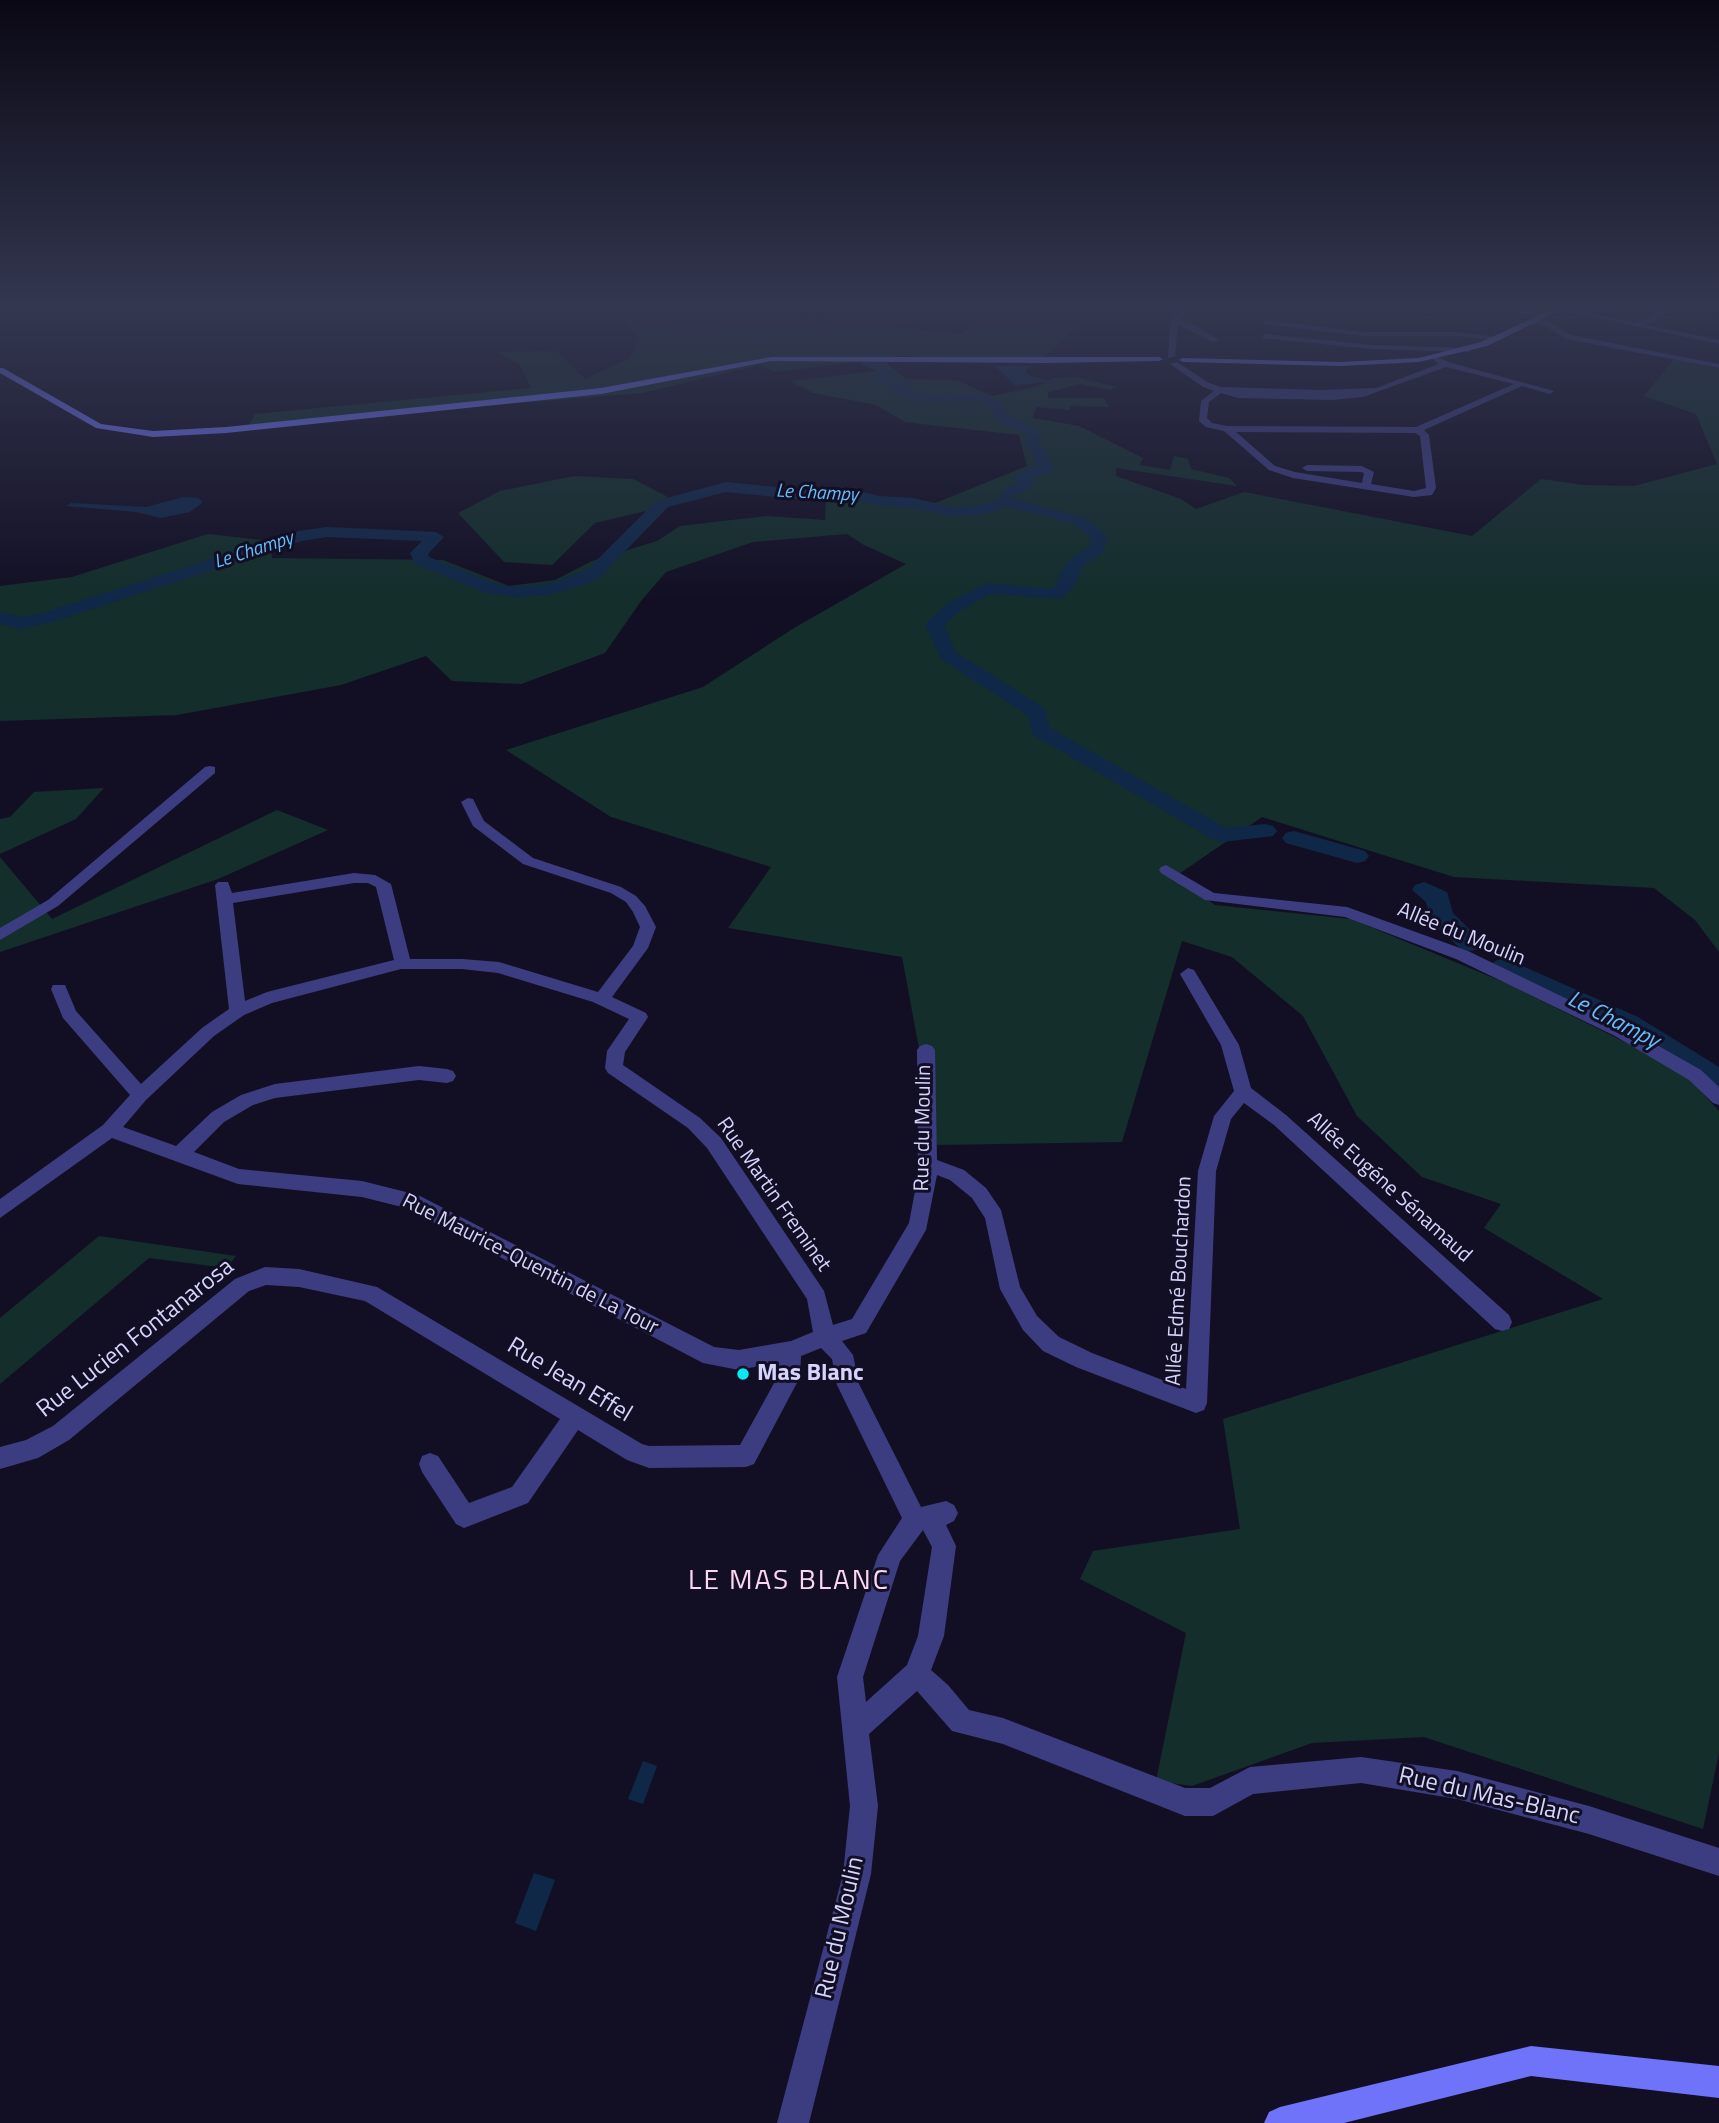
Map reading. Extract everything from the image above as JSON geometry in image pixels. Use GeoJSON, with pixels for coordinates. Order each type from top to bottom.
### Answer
{"type":"FeatureCollection","features":[{"type":"Feature","properties":{"kind":"main road"},"geometry":{"type":"LineString","coordinates":[[58,403],[99,426],[153,434],[226,430],[485,403]]}},
{"type":"Feature","properties":{"kind":"main road"},"geometry":{"type":"LineString","coordinates":[[1280,2123],[1531,2061],[1719,2082]]}},
{"type":"Feature","properties":{"kind":"street"},"geometry":{"type":"LineString","coordinates":[[1206,403],[1202,419],[1209,425],[1227,429],[1417,430],[1478,403]]}},
{"type":"Feature","properties":{"kind":"street"},"geometry":{"type":"LineString","coordinates":[[1227,429],[1272,468],[1293,475],[1414,494],[1427,493],[1431,488],[1424,435],[1417,430]]}},
{"type":"Feature","properties":{"kind":"street"},"geometry":{"type":"LineString","coordinates":[[1272,468],[1362,469],[1369,472],[1366,487]]}},
{"type":"Feature","properties":{"kind":"street"},"geometry":{"type":"LineString","coordinates":[[0,935],[53,903],[210,770]]}},
{"type":"Feature","properties":{"kind":"street"},"geometry":{"type":"LineString","coordinates":[[468,802],[478,823],[528,861],[616,890],[640,910],[648,927],[640,948],[601,999]]}},
{"type":"Feature","properties":{"kind":"street","name":"Allée du Moulin"},"geometry":{"type":"LineString","coordinates":[[1167,870],[1210,898],[1347,912],[1462,955],[1621,1031],[1695,1075],[1719,1098]]}},
{"type":"Feature","properties":{"kind":"street"},"geometry":{"type":"LineString","coordinates":[[238,1011],[224,892],[354,877],[370,878],[383,884],[403,964]]}},
{"type":"Feature","properties":{"kind":"street","name":"Rue Martin Freminet"},"geometry":{"type":"LineString","coordinates":[[0,1210],[110,1130],[140,1095],[208,1032],[238,1011],[267,998],[403,964],[462,964],[499,968],[601,999],[640,1017],[616,1051],[614,1068],[627,1080],[694,1123],[714,1143],[817,1297],[825,1337]]}},
{"type":"Feature","properties":{"kind":"street"},"geometry":{"type":"LineString","coordinates":[[1188,974],[1230,1045],[1243,1092]]}},
{"type":"Feature","properties":{"kind":"street"},"geometry":{"type":"LineString","coordinates":[[59,989],[69,1014],[140,1095]]}},
{"type":"Feature","properties":{"kind":"street","name":"Rue du Moulin"},"geometry":{"type":"LineString","coordinates":[[825,1337],[859,1326],[919,1224],[928,1164],[926,1050]]}},
{"type":"Feature","properties":{"kind":"street"},"geometry":{"type":"LineString","coordinates":[[179,1155],[218,1117],[247,1100],[275,1091],[418,1073],[447,1076]]}},
{"type":"Feature","properties":{"kind":"street","name":"Allée Eugéne Sénamaud"},"geometry":{"type":"LineString","coordinates":[[1243,1092],[1280,1121],[1502,1322]]}},
{"type":"Feature","properties":{"kind":"street","name":"Allée Edmé Bouchardon"},"geometry":{"type":"LineString","coordinates":[[928,1164],[957,1175],[979,1193],[994,1216],[1010,1289],[1030,1323],[1051,1344],[1084,1360],[1196,1404],[1208,1171],[1223,1116],[1243,1092]]}},
{"type":"Feature","properties":{"kind":"street","name":"Rue Maurice-Quentin de La Tour"},"geometry":{"type":"LineString","coordinates":[[110,1130],[238,1176],[362,1189],[411,1201],[710,1356],[739,1360],[791,1350],[825,1337]]}},
{"type":"Feature","properties":{"kind":"street","name":"Rue Jean Effel"},"geometry":{"type":"LineString","coordinates":[[265,1276],[299,1278],[370,1293],[635,1452],[649,1457],[746,1456],[789,1377],[791,1350]]}},
{"type":"Feature","properties":{"kind":"street","name":"Rue Lucien Fontanarosa"},"geometry":{"type":"LineString","coordinates":[[0,1458],[30,1451],[61,1433],[242,1285],[265,1276]]}},
{"type":"Feature","properties":{"kind":"street"},"geometry":{"type":"LineString","coordinates":[[825,1337],[842,1354],[848,1385],[930,1516],[944,1546],[931,1636],[918,1674],[855,1729]]}},
{"type":"Feature","properties":{"kind":"street"},"geometry":{"type":"LineString","coordinates":[[430,1464],[464,1516],[520,1495],[576,1415]]}},
{"type":"Feature","properties":{"kind":"street","name":"Rue du Moulin"},"geometry":{"type":"LineString","coordinates":[[793,2123],[857,1874],[864,1806],[850,1677],[890,1555],[930,1516]]}},
{"type":"Feature","properties":{"kind":"street","name":"Rue du Mas-Blanc"},"geometry":{"type":"LineString","coordinates":[[918,1674],[939,1694],[961,1722],[1003,1731],[1185,1802],[1213,1802],[1250,1781],[1361,1770],[1457,1785],[1589,1820],[1719,1862]]}},
{"type":"Feature","properties":{"kind":"green space"},"geometry":{"type":"Polygon","coordinates":[[[371,403],[518,403],[249,425],[255,414],[371,403]]]}},
{"type":"Feature","properties":{"kind":"green space"},"geometry":{"type":"Polygon","coordinates":[[[866,403],[1107,403],[1109,407],[1070,406],[1070,410],[1036,407],[1033,418],[1079,426],[1143,458],[1140,465],[1170,470],[1174,456],[1188,459],[1191,469],[1229,478],[1237,486],[1116,468],[1116,476],[1181,499],[1196,509],[1244,492],[1472,536],[1541,479],[1584,485],[1634,486],[1717,464],[1696,414],[1664,403],[1719,403],[1719,952],[1695,920],[1654,888],[1454,877],[1262,817],[1176,876],[1215,905],[1351,919],[1508,984],[1671,1065],[1694,1084],[1719,1111],[1719,1753],[1703,1829],[1424,1737],[1312,1743],[1192,1786],[1156,1781],[1186,1633],[1080,1579],[1093,1551],[1240,1529],[1223,1419],[1603,1299],[1484,1228],[1501,1204],[1422,1177],[1357,1116],[1303,1016],[1232,957],[1182,941],[1122,1142],[937,1145],[902,957],[728,928],[771,867],[611,817],[506,750],[703,687],[794,628],[906,564],[864,545],[847,534],[753,542],[666,572],[641,601],[605,653],[521,684],[452,681],[426,656],[341,685],[177,715],[0,721],[0,586],[72,577],[208,534],[271,541],[272,558],[443,560],[509,586],[555,580],[592,561],[657,541],[680,526],[766,516],[825,520],[826,495],[923,508],[1027,466],[1019,435],[905,422],[876,405],[866,403]]]}},
{"type":"Feature","properties":{"kind":"green space"},"geometry":{"type":"Polygon","coordinates":[[[574,476],[633,479],[668,497],[646,511],[595,523],[552,565],[504,562],[458,513],[500,491],[574,476]]]}},
{"type":"Feature","properties":{"kind":"green space"},"geometry":{"type":"Polygon","coordinates":[[[104,788],[76,819],[0,854],[0,819],[10,817],[34,792],[104,788]]]}},
{"type":"Feature","properties":{"kind":"green space"},"geometry":{"type":"Polygon","coordinates":[[[277,810],[328,830],[218,879],[0,952],[0,857],[52,919],[277,810]]]}},
{"type":"Feature","properties":{"kind":"green space"},"geometry":{"type":"Polygon","coordinates":[[[99,1236],[236,1256],[227,1268],[149,1258],[0,1384],[0,1318],[99,1236]]]}},
{"type":"Feature","properties":{"kind":"water"},"geometry":{"type":"Polygon","coordinates":[[[990,403],[1001,407],[999,412],[1006,419],[1021,423],[1028,427],[1034,434],[1037,439],[1033,444],[1039,448],[1050,467],[1048,470],[1028,475],[1047,469],[1038,455],[1038,448],[1030,444],[1035,438],[1030,430],[1020,424],[1008,422],[997,412],[999,408],[990,403]]]}},
{"type":"Feature","properties":{"kind":"water"},"geometry":{"type":"Polygon","coordinates":[[[1027,475],[1024,479],[1029,483],[1023,489],[1009,492],[1011,501],[1085,521],[1103,538],[1098,552],[1078,564],[1071,572],[1065,593],[1049,598],[1035,594],[1055,595],[1062,592],[1073,566],[1098,548],[1099,536],[1080,521],[1005,501],[1008,494],[1006,491],[1023,487],[1026,483],[1022,478],[1027,475]]]}},
{"type":"Feature","properties":{"kind":"water"},"geometry":{"type":"Polygon","coordinates":[[[184,497],[198,498],[203,502],[190,512],[161,518],[136,512],[66,506],[71,503],[146,507],[184,497]]]}},
{"type":"Feature","properties":{"kind":"water"},"geometry":{"type":"Polygon","coordinates":[[[643,1761],[657,1766],[643,1804],[628,1799],[643,1761]]]}},
{"type":"Feature","properties":{"kind":"water"},"geometry":{"type":"Polygon","coordinates":[[[534,1873],[555,1880],[536,1931],[515,1923],[534,1873]]]}},
{"type":"Feature","properties":{"kind":"waterway"},"geometry":{"type":"LineString","coordinates":[[992,403],[999,408],[997,412],[1008,422],[1027,428],[1035,438],[1030,444],[1038,448],[1038,455],[1047,469],[1028,473],[1022,478],[1026,482],[1023,487],[1007,492]]}},
{"type":"Feature","properties":{"kind":"waterway","name":"Le Champy"},"geometry":{"type":"LineString","coordinates":[[0,618],[20,623],[42,619],[299,536],[327,532],[436,537],[419,553],[421,560],[492,589],[515,592],[548,590],[580,580],[594,573],[662,504],[726,487],[826,497],[842,492],[879,501],[913,503],[953,512],[989,508],[1005,501],[1080,521],[1099,536],[1098,548],[1076,563],[1069,572],[1066,585],[1055,595],[987,588],[955,606],[934,624],[948,655],[1037,712],[1040,731],[1222,835],[1265,831]]}},
{"type":"Feature","properties":{"kind":"waterway","name":"Le Champy"},"geometry":{"type":"LineString","coordinates":[[1294,838],[1357,856]]}},
{"type":"Feature","properties":{"kind":"waterway","name":"Le Champy"},"geometry":{"type":"LineString","coordinates":[[1424,890],[1438,898],[1441,916],[1470,943]]}},
{"type":"Feature","properties":{"kind":"waterway","name":"Le Champy"},"geometry":{"type":"LineString","coordinates":[[1504,967],[1628,1024],[1719,1081]]}},
{"type":"Feature","properties":{"kind":"place","name":"Mas Blanc"},"geometry":{"type":"Point","coordinates":[743,1374]}},
{"type":"Feature","properties":{"kind":"district","name":"LE MAS BLANC"},"geometry":{"type":"Point","coordinates":[789,1582]}}]}
